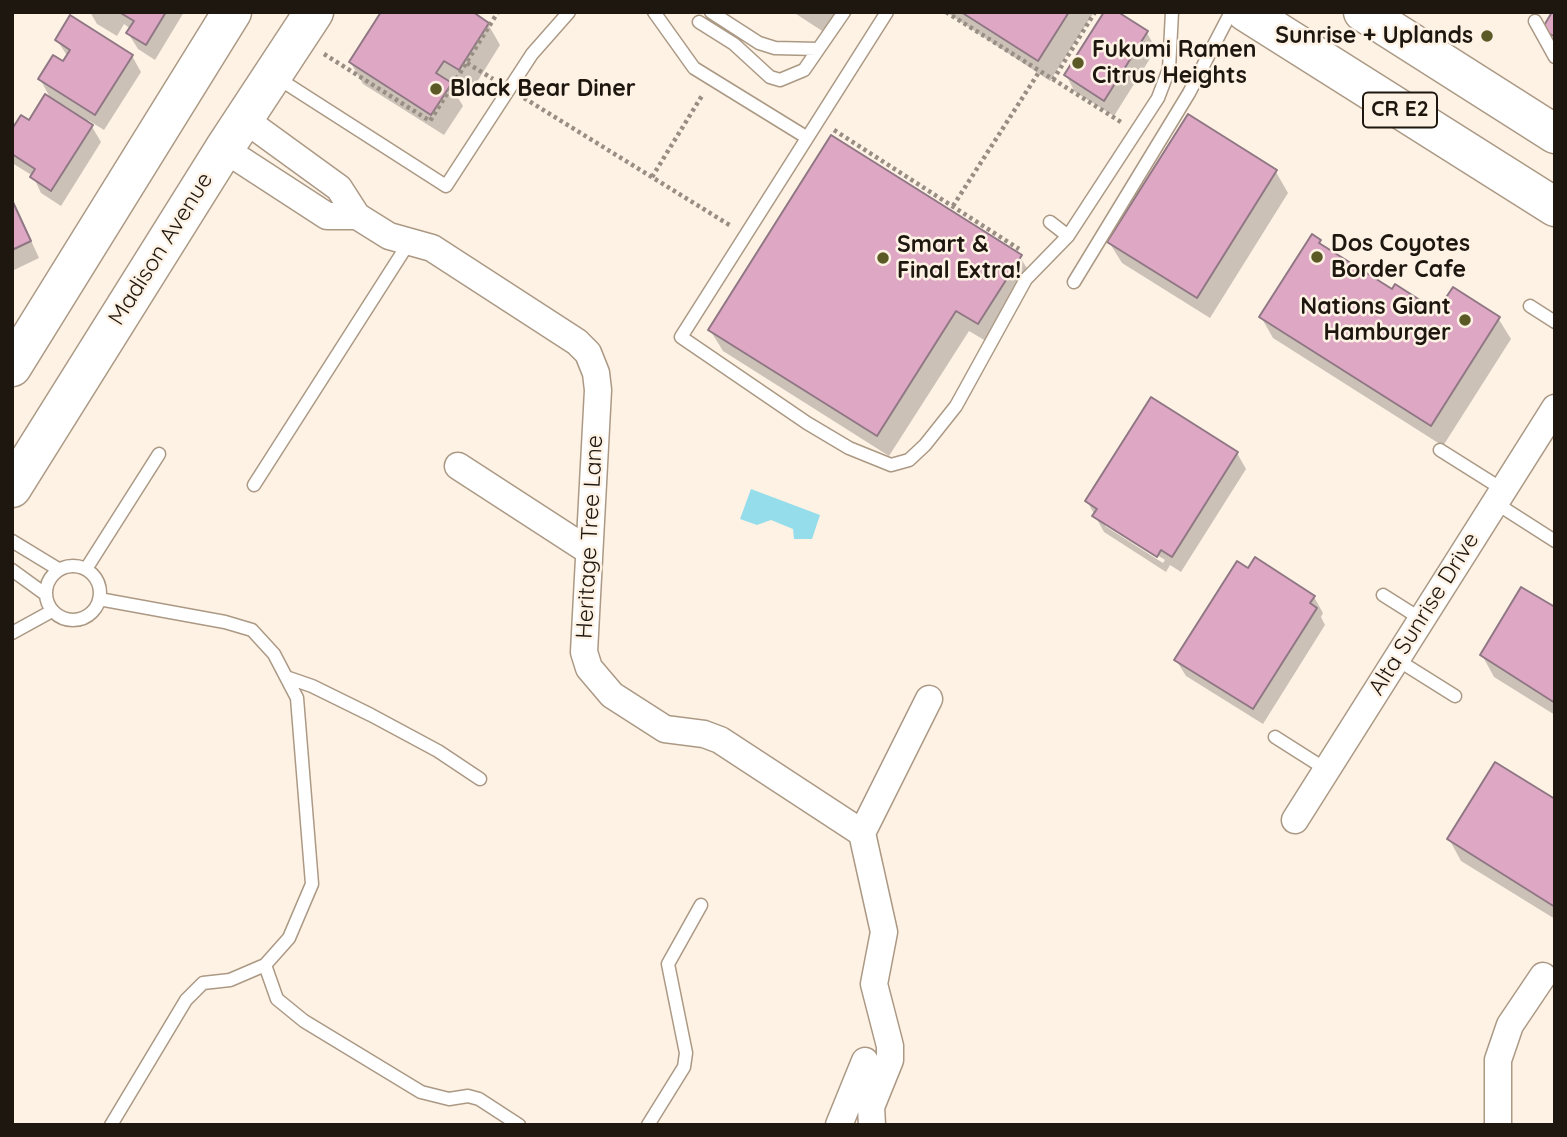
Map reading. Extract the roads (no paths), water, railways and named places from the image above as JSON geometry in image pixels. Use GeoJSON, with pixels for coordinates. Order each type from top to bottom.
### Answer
{"type":"FeatureCollection","features":[{"type":"Feature","properties":{"kind":"main road"},"geometry":{"type":"LineString","coordinates":[[12,367],[232,12]]}},
{"type":"Feature","properties":{"kind":"main road","name":"Madison Avenue"},"geometry":{"type":"LineString","coordinates":[[12,488],[234,134],[314,12]]}},
{"type":"Feature","properties":{"kind":"main road","name":"CR E2"},"geometry":{"type":"LineString","coordinates":[[1246,12],[1555,207]]}},
{"type":"Feature","properties":{"kind":"main road","name":"CR E2"},"geometry":{"type":"LineString","coordinates":[[1363,12],[1555,134]]}},
{"type":"Feature","properties":{"kind":"street","name":"Heritage Tree Lane"},"geometry":{"type":"LineString","coordinates":[[234,134],[327,216],[357,216]]}},
{"type":"Feature","properties":{"kind":"street","name":"Heritage Tree Lane"},"geometry":{"type":"LineString","coordinates":[[234,134],[339,188],[357,216],[389,236],[408,244],[432,248],[578,342],[588,354],[596,373],[598,390],[584,652],[589,668],[599,683],[665,729],[704,734],[720,740],[862,833]]}},
{"type":"Feature","properties":{"kind":"street","name":"Alta Sunrise Drive"},"geometry":{"type":"LineString","coordinates":[[1295,820],[1555,408]]}},
{"type":"Feature","properties":{"kind":"street"},"geometry":{"type":"LineString","coordinates":[[458,466],[589,551]]}},
{"type":"Feature","properties":{"kind":"street"},"geometry":{"type":"LineString","coordinates":[[872,1125],[871,1107],[890,1060],[890,1046],[874,984],[884,932],[862,833],[929,699]]}},
{"type":"Feature","properties":{"kind":"street"},"geometry":{"type":"LineString","coordinates":[[1498,1125],[1498,1060],[1510,1025],[1543,976]]}},
{"type":"Feature","properties":{"kind":"street"},"geometry":{"type":"LineString","coordinates":[[839,1125],[865,1060]]}},
{"type":"Feature","properties":{"kind":"lane"},"geometry":{"type":"LineString","coordinates":[[273,75],[446,186],[532,54],[569,12]]}},
{"type":"Feature","properties":{"kind":"lane"},"geometry":{"type":"LineString","coordinates":[[654,12],[694,68],[806,137]]}},
{"type":"Feature","properties":{"kind":"lane"},"geometry":{"type":"LineString","coordinates":[[711,12],[759,43],[775,48],[818,49]]}},
{"type":"Feature","properties":{"kind":"lane"},"geometry":{"type":"LineString","coordinates":[[699,22],[734,44],[770,77],[780,80],[804,70],[844,12]]}},
{"type":"Feature","properties":{"kind":"lane"},"geometry":{"type":"LineString","coordinates":[[887,12],[681,337],[849,448],[891,465],[909,460],[925,445],[956,406],[1026,279],[1068,236],[1158,98],[1169,69],[1172,12]]}},
{"type":"Feature","properties":{"kind":"lane"},"geometry":{"type":"LineString","coordinates":[[1074,282],[1198,76],[1231,12]]}},
{"type":"Feature","properties":{"kind":"lane"},"geometry":{"type":"LineString","coordinates":[[1535,21],[1555,57]]}},
{"type":"Feature","properties":{"kind":"lane"},"geometry":{"type":"LineString","coordinates":[[1050,222],[1068,236]]}},
{"type":"Feature","properties":{"kind":"lane"},"geometry":{"type":"LineString","coordinates":[[254,485],[408,244]]}},
{"type":"Feature","properties":{"kind":"lane"},"geometry":{"type":"LineString","coordinates":[[1530,306],[1555,322]]}},
{"type":"Feature","properties":{"kind":"lane"},"geometry":{"type":"LineString","coordinates":[[1440,450],[1555,541]]}},
{"type":"Feature","properties":{"kind":"lane"},"geometry":{"type":"LineString","coordinates":[[86,569],[159,454]]}},
{"type":"Feature","properties":{"kind":"lane"},"geometry":{"type":"LineString","coordinates":[[12,541],[58,569]]}},
{"type":"Feature","properties":{"kind":"lane"},"geometry":{"type":"LineString","coordinates":[[12,570],[45,594],[52,611],[66,620],[83,618],[96,607],[99,599],[98,583],[86,569],[68,566],[58,569],[47,584],[45,594]]}},
{"type":"Feature","properties":{"kind":"lane"},"geometry":{"type":"LineString","coordinates":[[1383,594],[1421,619]]}},
{"type":"Feature","properties":{"kind":"lane"},"geometry":{"type":"LineString","coordinates":[[99,599],[252,630],[274,654],[297,698],[312,884],[289,938],[265,965],[230,980],[203,983],[186,1000],[111,1125]]}},
{"type":"Feature","properties":{"kind":"lane"},"geometry":{"type":"LineString","coordinates":[[12,634],[52,611]]}},
{"type":"Feature","properties":{"kind":"lane"},"geometry":{"type":"LineString","coordinates":[[1396,659],[1455,696]]}},
{"type":"Feature","properties":{"kind":"lane"},"geometry":{"type":"LineString","coordinates":[[286,677],[312,686],[371,715],[438,751],[481,779]]}},
{"type":"Feature","properties":{"kind":"lane"},"geometry":{"type":"LineString","coordinates":[[1275,737],[1327,770]]}},
{"type":"Feature","properties":{"kind":"lane"},"geometry":{"type":"LineString","coordinates":[[648,1125],[684,1068],[686,1053],[668,964],[701,905]]}},
{"type":"Feature","properties":{"kind":"lane"},"geometry":{"type":"LineString","coordinates":[[265,965],[277,999],[304,1021],[421,1092],[449,1099],[468,1096],[479,1099],[519,1125]]}},
{"type":"Feature","properties":{"kind":"water"},"geometry":{"type":"Polygon","coordinates":[[[751,489],[820,515],[812,539],[794,539],[793,529],[771,520],[757,525],[740,519],[751,489]]]}},
{"type":"Feature","properties":{"kind":"place","name":"Sunrise + Uplands"},"geometry":{"type":"Point","coordinates":[1487,36]}},
{"type":"Feature","properties":{"kind":"place","name":"Fukumi Ramen Citrus Heights"},"geometry":{"type":"Point","coordinates":[1078,63]}},
{"type":"Feature","properties":{"kind":"place","name":"Black Bear Diner"},"geometry":{"type":"Point","coordinates":[436,89]}},
{"type":"Feature","properties":{"kind":"place","name":"Dos Coyotes Border Cafe"},"geometry":{"type":"Point","coordinates":[1317,257]}},
{"type":"Feature","properties":{"kind":"place","name":"Smart & Final Extra!"},"geometry":{"type":"Point","coordinates":[883,258]}},
{"type":"Feature","properties":{"kind":"place","name":"Nations Giant Hamburger"},"geometry":{"type":"Point","coordinates":[1465,320]}}]}
